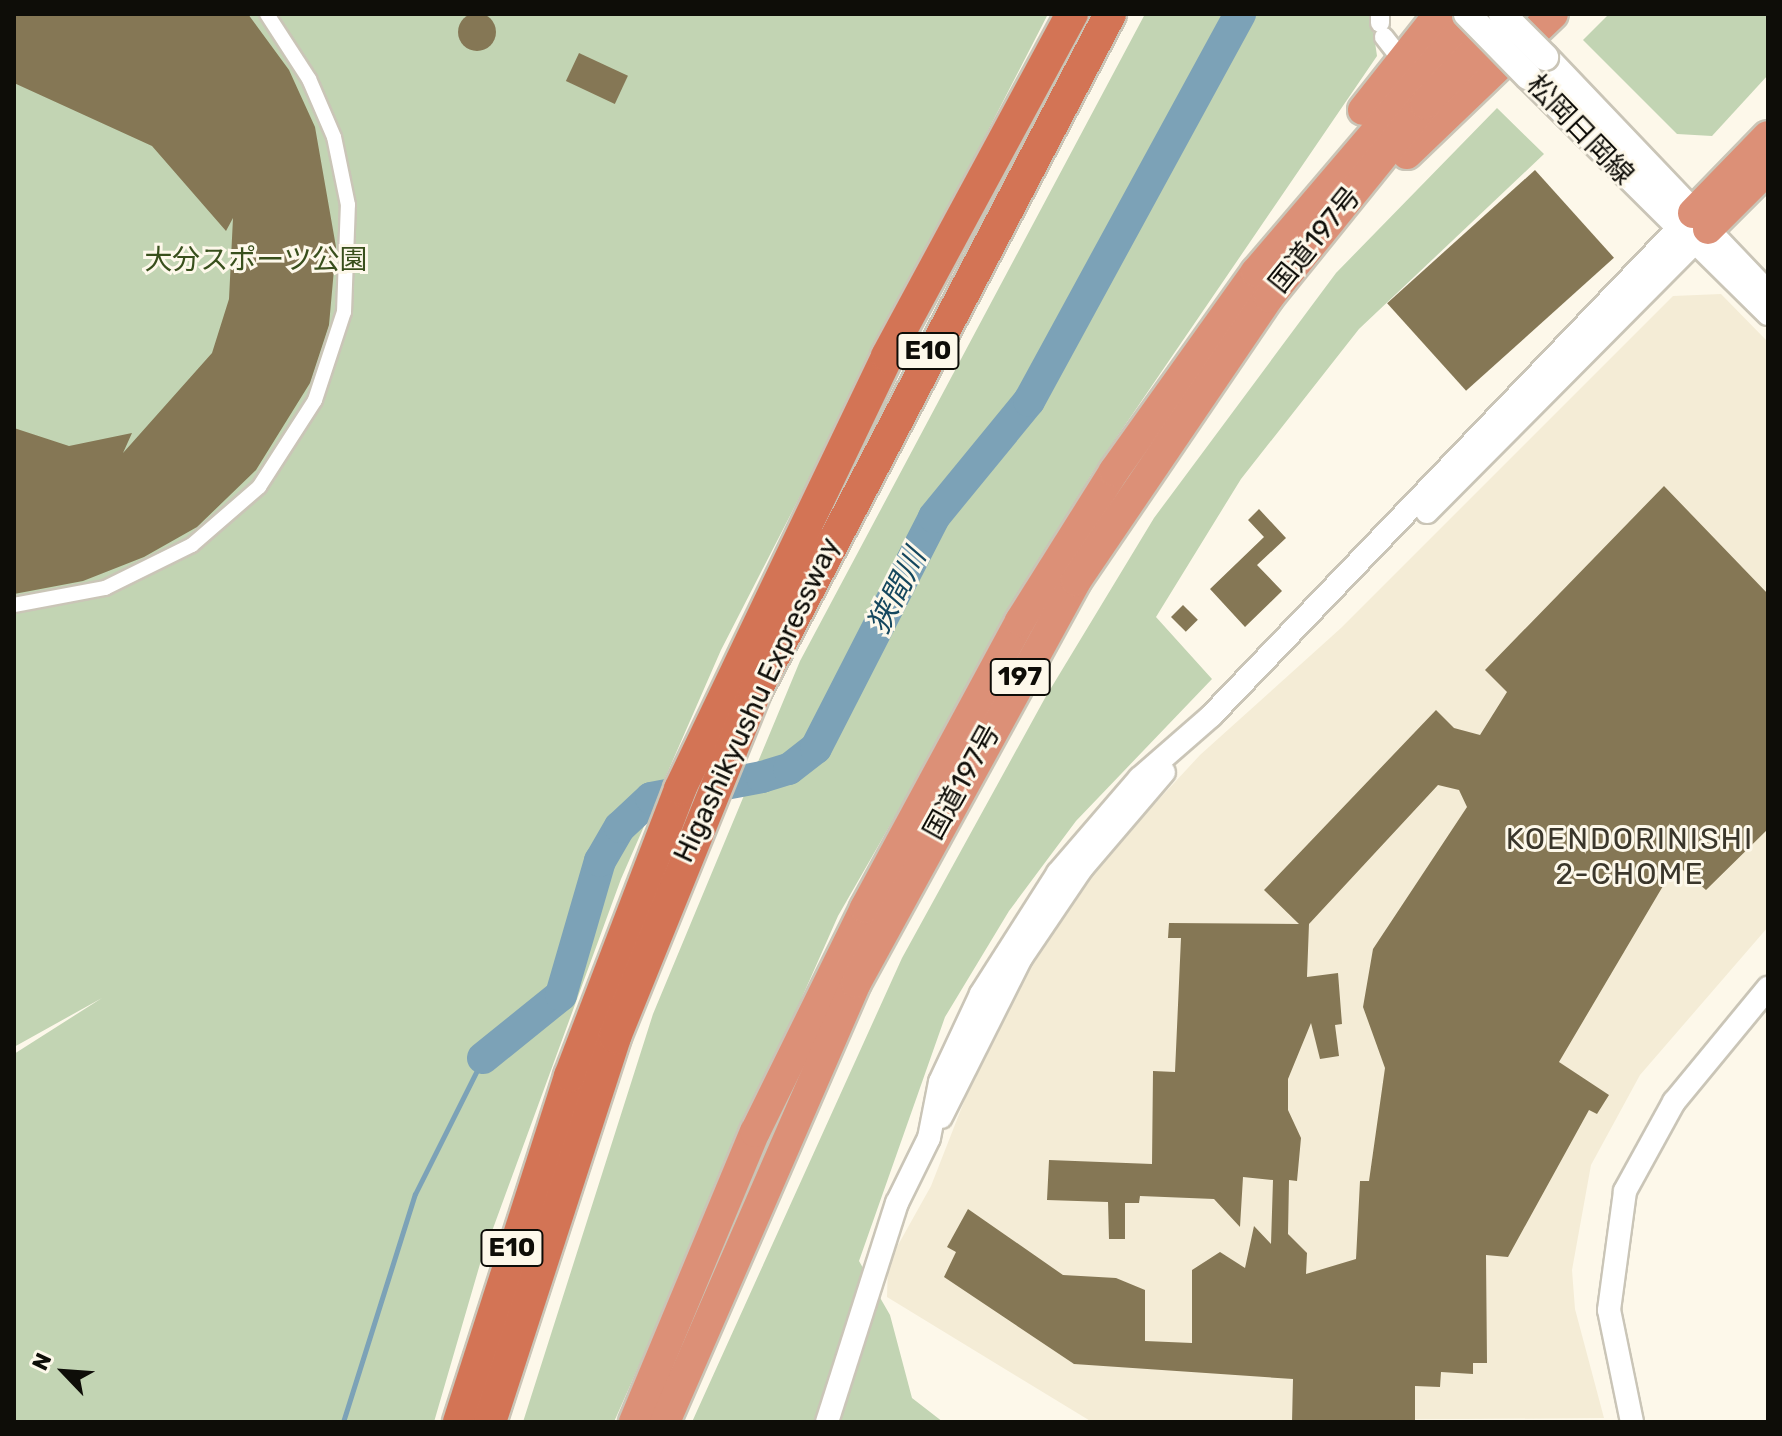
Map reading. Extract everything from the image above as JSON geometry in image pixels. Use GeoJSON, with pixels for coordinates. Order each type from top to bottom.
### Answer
{"type":"FeatureCollection","features":[{"type":"Feature","properties":{"kind":"highway","name":"Higashikyushu Expressway"},"geometry":{"type":"LineString","coordinates":[[459,1422],[585,1079],[741,690],[887,356],[1072,14]]}},
{"type":"Feature","properties":{"kind":"highway","name":"Higashikyushu Expressway"},"geometry":{"type":"LineString","coordinates":[[741,690],[1110,14]]}},
{"type":"Feature","properties":{"kind":"highway"},"geometry":{"type":"LineString","coordinates":[[1256,272],[1325,161],[1386,33],[1439,14]]}},
{"type":"Feature","properties":{"kind":"highway","name":"国道197号"},"geometry":{"type":"LineString","coordinates":[[634,1422],[755,1132],[941,763],[1114,471],[1256,272],[1476,14]]}},
{"type":"Feature","properties":{"kind":"highway","name":"国道197号"},"geometry":{"type":"LineString","coordinates":[[665,1422],[856,983],[986,736],[1128,497],[1320,233],[1511,14]]}},
{"type":"Feature","properties":{"kind":"highway"},"geometry":{"type":"LineString","coordinates":[[1128,497],[1381,183],[1553,14]]}},
{"type":"Feature","properties":{"kind":"highway"},"geometry":{"type":"LineString","coordinates":[[1694,228],[1768,136]]}},
{"type":"Feature","properties":{"kind":"highway"},"geometry":{"type":"LineString","coordinates":[[1694,228],[1768,169]]}},
{"type":"Feature","properties":{"kind":"highway","name":"Higashikyushu Expressway"},"geometry":{"type":"LineString","coordinates":[[490,1422],[585,1079]]}},
{"type":"Feature","properties":{"kind":"main road","name":"松岡日岡線"},"geometry":{"type":"LineString","coordinates":[[1467,14],[1536,66],[1694,228]]}},
{"type":"Feature","properties":{"kind":"main road","name":"松岡日岡線"},"geometry":{"type":"LineString","coordinates":[[1502,14],[1536,66]]}},
{"type":"Feature","properties":{"kind":"street"},"geometry":{"type":"LineString","coordinates":[[14,605],[105,588],[192,545],[259,487],[315,400],[344,312],[348,205],[334,137],[313,89],[267,14]]}},
{"type":"Feature","properties":{"kind":"street"},"geometry":{"type":"LineString","coordinates":[[1694,228],[1768,292]]}},
{"type":"Feature","properties":{"kind":"street"},"geometry":{"type":"LineString","coordinates":[[1694,228],[1768,314]]}},
{"type":"Feature","properties":{"kind":"street"},"geometry":{"type":"LineString","coordinates":[[827,1422],[865,1307],[929,1138],[1003,988],[1061,896],[1211,716],[1478,464],[1694,228]]}},
{"type":"Feature","properties":{"kind":"street"},"geometry":{"type":"LineString","coordinates":[[1629,1421],[1609,1310],[1625,1191],[1674,1102],[1768,988]]}},
{"type":"Feature","properties":{"kind":"shaded area"},"geometry":{"type":"Polygon","coordinates":[[[1721,294],[1768,342],[1768,927],[1640,1075],[1591,1165],[1572,1270],[1575,1309],[1604,1418],[1092,1422],[887,1297],[888,1263],[931,1186],[992,1030],[1086,878],[1200,755],[1341,628],[1673,296],[1721,294]]]}},
{"type":"Feature","properties":{"kind":"green space","name":"大分スポーツ公園"},"geometry":{"type":"Polygon","coordinates":[[[14,14],[1048,14],[721,650],[621,879],[480,1264],[434,1422],[14,1422],[14,1054],[102,998],[14,1047],[14,14]]]}},
{"type":"Feature","properties":{"kind":"green space"},"geometry":{"type":"Polygon","coordinates":[[[1145,14],[1371,14],[1377,56],[1091,475],[838,916],[614,1422],[523,1422],[653,1014],[800,661],[1145,14]]]}},
{"type":"Feature","properties":{"kind":"green space"},"geometry":{"type":"Polygon","coordinates":[[[1609,14],[1768,14],[1768,75],[1712,136],[1677,134],[1583,40],[1609,14]]]}},
{"type":"Feature","properties":{"kind":"green space"},"geometry":{"type":"Polygon","coordinates":[[[1497,108],[1544,154],[1359,329],[1241,479],[1156,617],[1212,679],[1076,821],[1009,911],[945,1017],[859,1261],[890,1315],[912,1398],[943,1422],[692,1422],[902,958],[1045,698],[1154,518],[1336,273],[1497,108]]]}},
{"type":"Feature","properties":{"kind":"building"},"geometry":{"type":"Polygon","coordinates":[[[477,13],[491,18],[496,32],[491,46],[477,51],[463,46],[458,32],[463,18],[477,13]]]}},
{"type":"Feature","properties":{"kind":"building"},"geometry":{"type":"Polygon","coordinates":[[[14,14],[248,14],[289,70],[315,127],[336,247],[329,325],[310,383],[256,470],[197,527],[144,557],[83,581],[14,594],[14,428],[69,446],[132,433],[123,453],[212,353],[229,299],[233,218],[226,231],[152,146],[14,83],[14,14]]]}},
{"type":"Feature","properties":{"kind":"building"},"geometry":{"type":"Polygon","coordinates":[[[579,53],[628,76],[615,104],[566,81],[579,53]]]}},
{"type":"Feature","properties":{"kind":"building"},"geometry":{"type":"Polygon","coordinates":[[[1535,170],[1614,258],[1466,391],[1387,303],[1535,170]]]}},
{"type":"Feature","properties":{"kind":"building"},"geometry":{"type":"Polygon","coordinates":[[[1664,486],[1768,594],[1768,829],[1706,890],[1676,864],[1559,1062],[1609,1095],[1597,1114],[1589,1110],[1508,1257],[1486,1255],[1487,1363],[1473,1363],[1473,1374],[1441,1372],[1440,1387],[1415,1386],[1415,1422],[1292,1422],[1293,1379],[1074,1364],[944,1277],[956,1252],[947,1247],[968,1209],[1063,1275],[1116,1278],[1145,1290],[1145,1341],[1192,1343],[1192,1270],[1220,1252],[1245,1268],[1254,1226],[1271,1244],[1273,1180],[1243,1177],[1240,1227],[1214,1199],[1140,1196],[1139,1203],[1125,1203],[1125,1239],[1109,1239],[1108,1202],[1047,1200],[1049,1160],[1152,1164],[1153,1071],[1175,1072],[1181,938],[1168,938],[1169,923],[1299,924],[1264,890],[1436,710],[1454,728],[1480,735],[1507,692],[1485,670],[1664,486]],[[1438,785],[1309,924],[1307,977],[1338,973],[1342,1024],[1335,1025],[1339,1056],[1320,1059],[1311,1023],[1288,1079],[1288,1110],[1301,1138],[1297,1181],[1289,1180],[1288,1234],[1307,1253],[1306,1274],[1356,1259],[1360,1181],[1369,1181],[1385,1068],[1363,1007],[1373,949],[1467,807],[1459,790],[1438,785]]]}},
{"type":"Feature","properties":{"kind":"building"},"geometry":{"type":"Polygon","coordinates":[[[1259,509],[1286,538],[1257,565],[1282,591],[1245,627],[1210,589],[1264,537],[1248,520],[1259,509]]]}},
{"type":"Feature","properties":{"kind":"building"},"geometry":{"type":"Polygon","coordinates":[[[1183,605],[1198,620],[1186,632],[1171,617],[1183,605]]]}},
{"type":"Feature","properties":{"kind":"waterway","name":"狭間川"},"geometry":{"type":"LineString","coordinates":[[483,1058],[561,995],[600,861],[620,827],[651,798],[789,769],[816,748],[934,517],[1029,401],[1240,14]]}},
{"type":"Feature","properties":{"kind":"waterway"},"geometry":{"type":"LineString","coordinates":[[343,1422],[415,1194],[483,1058]]}},
{"type":"Feature","properties":{"kind":"district","name":"KOENDORINISHI 2-CHOME"},"geometry":{"type":"Point","coordinates":[1630,856]}}]}
